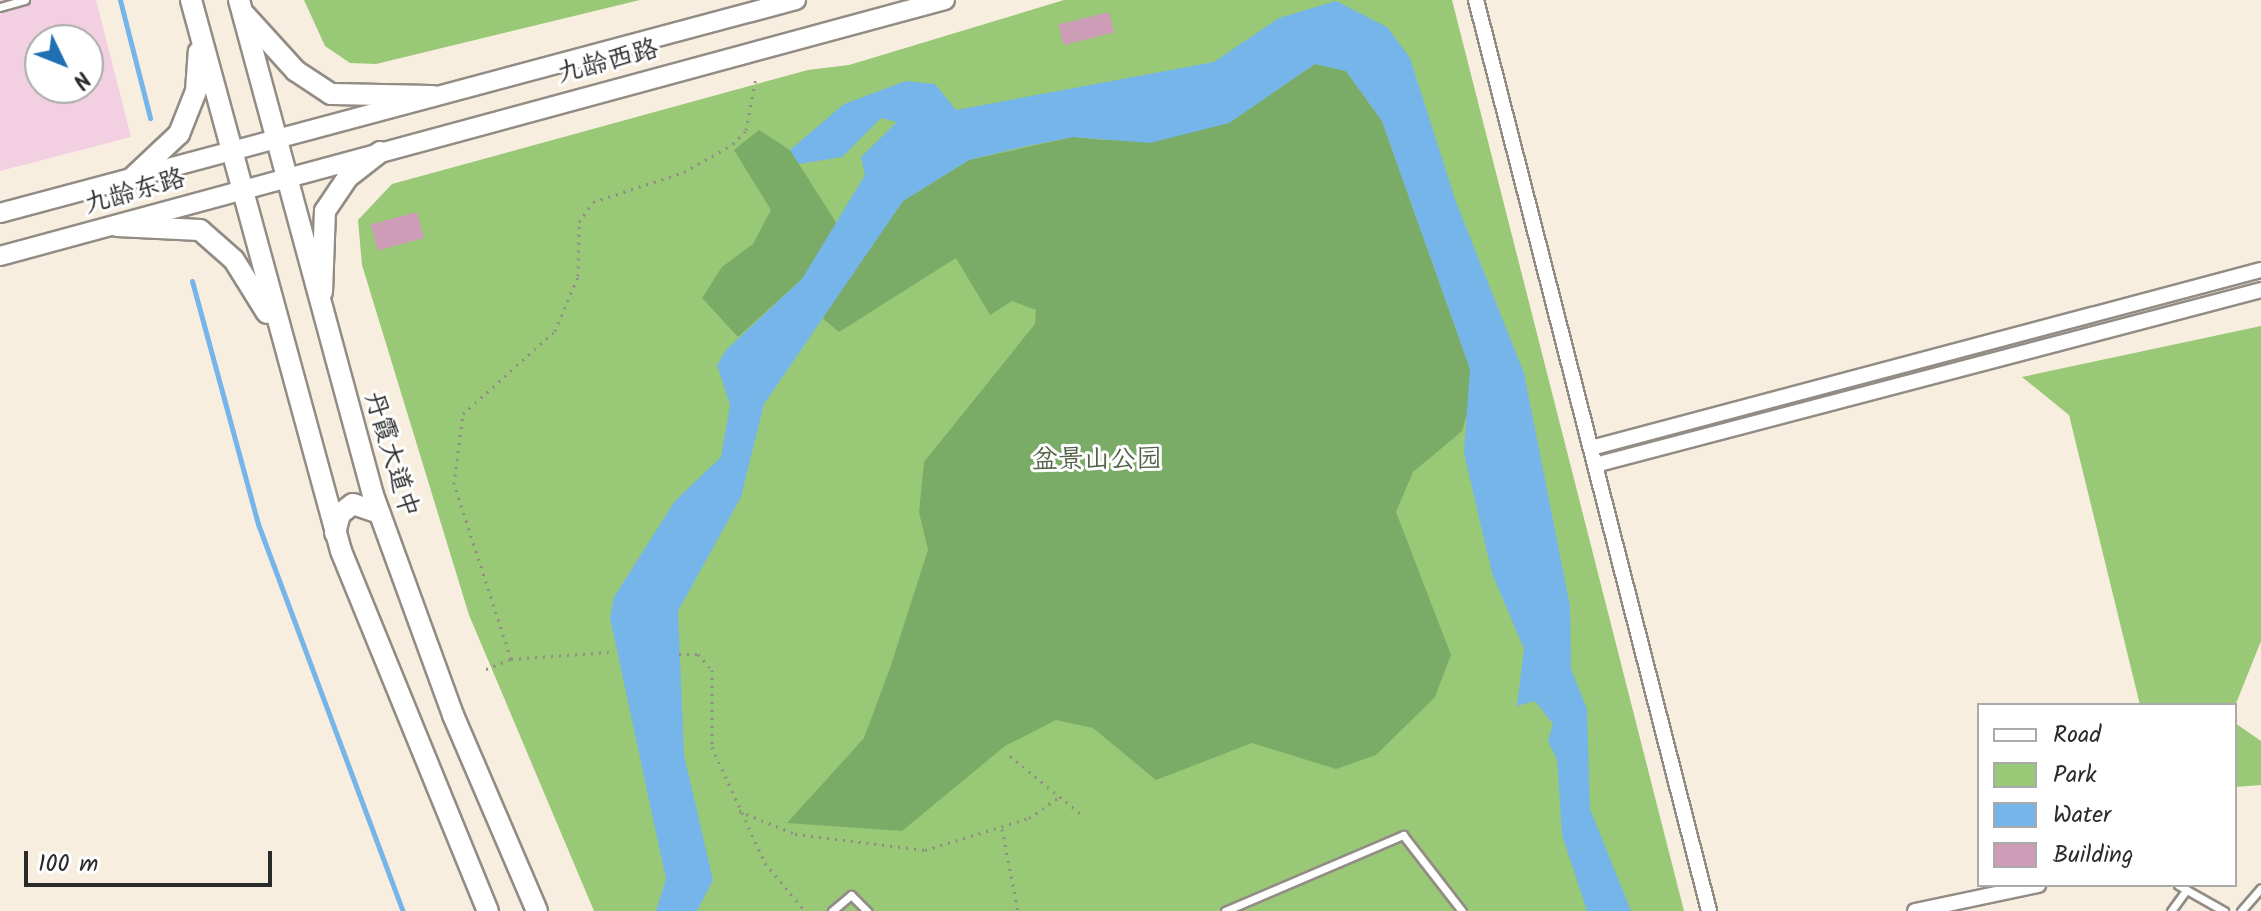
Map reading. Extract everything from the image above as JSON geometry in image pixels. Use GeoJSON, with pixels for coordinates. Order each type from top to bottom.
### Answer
{"type":"FeatureCollection","features":[{"type":"Feature","properties":{"kind":"main road"},"geometry":{"type":"LineString","coordinates":[[191,0],[335,533],[410,734],[488,911]]}},
{"type":"Feature","properties":{"kind":"main road","name":"九龄西路"},"geometry":{"type":"LineString","coordinates":[[274,140],[796,0]]}},
{"type":"Feature","properties":{"kind":"main road","name":"九龄西路"},"geometry":{"type":"LineString","coordinates":[[284,179],[945,0]]}},
{"type":"Feature","properties":{"kind":"main road"},"geometry":{"type":"LineString","coordinates":[[241,6],[296,71],[331,94],[433,96]]}},
{"type":"Feature","properties":{"kind":"main road","name":"丹霞大道中"},"geometry":{"type":"LineString","coordinates":[[241,6],[324,327],[379,513],[453,715],[537,911]]}},
{"type":"Feature","properties":{"kind":"main road"},"geometry":{"type":"LineString","coordinates":[[131,179],[186,121],[200,32]]}},
{"type":"Feature","properties":{"kind":"main road","name":"九龄东路"},"geometry":{"type":"LineString","coordinates":[[0,213],[274,140]]}},
{"type":"Feature","properties":{"kind":"main road"},"geometry":{"type":"LineString","coordinates":[[324,327],[325,211],[347,178],[380,152]]}},
{"type":"Feature","properties":{"kind":"main road","name":"九龄东路"},"geometry":{"type":"LineString","coordinates":[[0,256],[284,179]]}},
{"type":"Feature","properties":{"kind":"main road"},"geometry":{"type":"LineString","coordinates":[[117,226],[190,226],[209,236],[250,283],[282,340]]}},
{"type":"Feature","properties":{"kind":"main road"},"geometry":{"type":"LineString","coordinates":[[335,533],[340,514],[353,504],[379,513]]}},
{"type":"Feature","properties":{"kind":"street"},"geometry":{"type":"LineString","coordinates":[[1476,0],[1709,911]]}},
{"type":"Feature","properties":{"kind":"street"},"geometry":{"type":"LineString","coordinates":[[1591,448],[2261,270]]}},
{"type":"Feature","properties":{"kind":"street"},"geometry":{"type":"LineString","coordinates":[[1595,465],[2261,290]]}},
{"type":"Feature","properties":{"kind":"street"},"geometry":{"type":"LineString","coordinates":[[1915,911],[2029,887]]}},
{"type":"Feature","properties":{"kind":"lane"},"geometry":{"type":"LineString","coordinates":[[0,7],[25,0]]}},
{"type":"Feature","properties":{"kind":"lane"},"geometry":{"type":"LineString","coordinates":[[1225,911],[1403,835],[1462,911]]}},
{"type":"Feature","properties":{"kind":"lane"},"geometry":{"type":"LineString","coordinates":[[2181,887],[2224,911]]}},
{"type":"Feature","properties":{"kind":"lane"},"geometry":{"type":"LineString","coordinates":[[2241,911],[2261,888]]}},
{"type":"Feature","properties":{"kind":"lane"},"geometry":{"type":"LineString","coordinates":[[2171,911],[2186,890]]}},
{"type":"Feature","properties":{"kind":"lane"},"geometry":{"type":"LineString","coordinates":[[832,911],[851,895],[867,911]]}},
{"type":"Feature","properties":{"kind":"path"},"geometry":{"type":"LineString","coordinates":[[511,659],[454,484],[463,414],[555,331],[578,276],[579,222],[593,202],[684,172],[733,144],[746,130],[756,78]]}},
{"type":"Feature","properties":{"kind":"path"},"geometry":{"type":"LineString","coordinates":[[486,669],[511,659],[609,652]]}},
{"type":"Feature","properties":{"kind":"path"},"geometry":{"type":"LineString","coordinates":[[679,654],[698,654],[712,670],[711,738],[739,811],[765,863],[805,911]]}},
{"type":"Feature","properties":{"kind":"path"},"geometry":{"type":"LineString","coordinates":[[1010,756],[1082,815]]}},
{"type":"Feature","properties":{"kind":"path"},"geometry":{"type":"LineString","coordinates":[[739,811],[795,834],[925,850],[1029,818],[1060,796]]}},
{"type":"Feature","properties":{"kind":"path"},"geometry":{"type":"LineString","coordinates":[[1002,829],[1018,911]]}},
{"type":"Feature","properties":{"kind":"shaded area"},"geometry":{"type":"Polygon","coordinates":[[[0,0],[96,0],[102,24],[24,24],[24,104],[104,104],[104,31],[131,137],[0,171],[0,0]]]}},
{"type":"Feature","properties":{"kind":"green space"},"geometry":{"type":"Polygon","coordinates":[[[304,0],[640,0],[376,64],[350,63],[325,46],[304,0]]]}},
{"type":"Feature","properties":{"kind":"green space","name":"盆景山公园"},"geometry":{"type":"Polygon","coordinates":[[[1064,0],[1452,0],[1684,911],[594,911],[469,615],[362,265],[358,220],[392,184],[808,70],[849,65],[1064,0]]]}},
{"type":"Feature","properties":{"kind":"green space"},"geometry":{"type":"Polygon","coordinates":[[[1315,64],[1346,71],[1382,121],[1470,369],[1474,391],[1462,431],[1413,472],[1396,512],[1451,655],[1435,697],[1376,755],[1336,769],[1252,743],[1156,780],[1093,728],[1056,720],[1005,746],[902,831],[787,823],[864,738],[928,550],[919,512],[924,462],[1035,324],[1036,310],[1012,301],[990,315],[956,258],[839,332],[821,317],[903,201],[969,160],[1073,137],[1103,140],[1229,123],[1315,64]]]}},
{"type":"Feature","properties":{"kind":"green space"},"geometry":{"type":"Polygon","coordinates":[[[759,130],[790,150],[837,224],[802,279],[738,337],[702,298],[722,267],[753,244],[771,210],[734,150],[759,130]]]}},
{"type":"Feature","properties":{"kind":"green space"},"geometry":{"type":"Polygon","coordinates":[[[2261,326],[2261,641],[2236,703],[2140,703],[2069,415],[2022,377],[2261,326]]]}},
{"type":"Feature","properties":{"kind":"green space"},"geometry":{"type":"Polygon","coordinates":[[[2237,724],[2261,741],[2261,785],[2237,787],[2237,724]]]}},
{"type":"Feature","properties":{"kind":"water"},"geometry":{"type":"Polygon","coordinates":[[[1336,1],[1387,27],[1410,58],[1456,202],[1524,373],[1570,606],[1571,669],[1587,709],[1590,809],[1631,911],[1587,911],[1562,835],[1557,760],[1548,741],[1553,724],[1535,701],[1517,706],[1524,649],[1492,573],[1464,453],[1470,369],[1382,121],[1346,71],[1315,64],[1229,123],[1150,143],[1073,137],[1022,147],[969,160],[903,201],[764,404],[741,497],[678,611],[684,755],[713,880],[697,911],[656,911],[666,879],[610,618],[614,597],[675,501],[721,457],[730,405],[717,365],[727,349],[802,279],[865,175],[861,157],[897,122],[881,118],[842,157],[799,164],[790,150],[844,104],[906,81],[935,84],[956,110],[1214,62],[1279,18],[1336,1]]]}},
{"type":"Feature","properties":{"kind":"building"},"geometry":{"type":"Polygon","coordinates":[[[1109,12],[1114,32],[1064,45],[1059,25],[1109,12]]]}},
{"type":"Feature","properties":{"kind":"building"},"geometry":{"type":"Polygon","coordinates":[[[417,212],[424,238],[378,251],[371,224],[417,212]]]}},
{"type":"Feature","properties":{"kind":"waterway"},"geometry":{"type":"LineString","coordinates":[[120,0],[150,118]]}},
{"type":"Feature","properties":{"kind":"waterway"},"geometry":{"type":"LineString","coordinates":[[192,281],[258,524],[403,911]]}}]}
